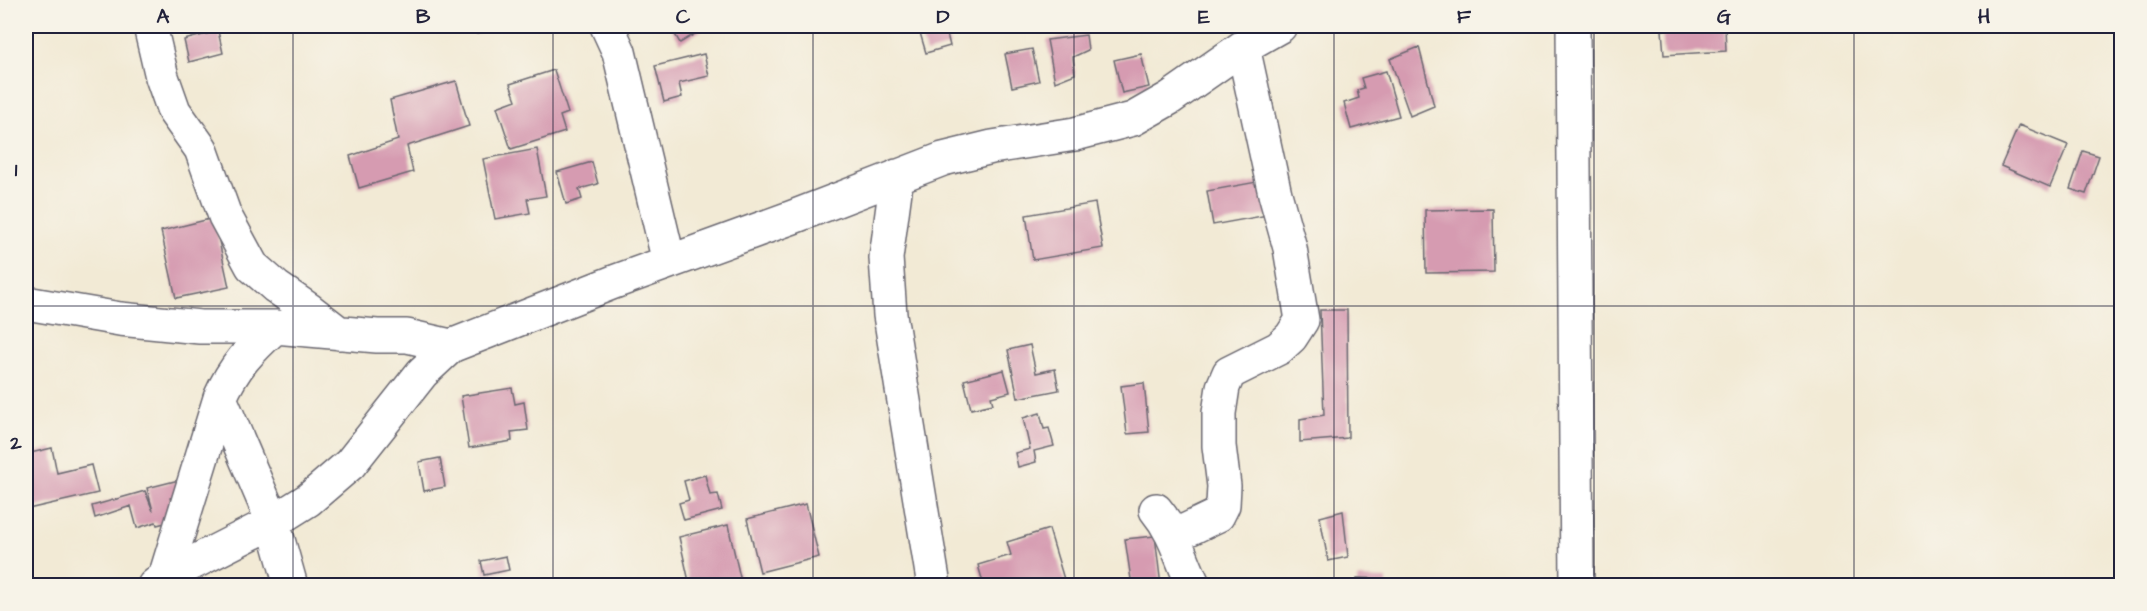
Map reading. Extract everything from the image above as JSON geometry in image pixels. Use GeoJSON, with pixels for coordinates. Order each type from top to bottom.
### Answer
{"type":"FeatureCollection","features":[{"type":"Feature","properties":{"kind":"street"},"geometry":{"type":"LineString","coordinates":[[150,26],[162,77],[174,111],[201,149],[225,216],[252,266],[276,287],[339,333]]}},
{"type":"Feature","properties":{"kind":"street"},"geometry":{"type":"LineString","coordinates":[[607,26],[619,52],[669,262]]}},
{"type":"Feature","properties":{"kind":"street"},"geometry":{"type":"LineString","coordinates":[[159,581],[273,522],[308,500],[350,464],[422,373],[451,346],[943,159],[992,147],[1074,134],[1134,119],[1170,98],[1243,47],[1280,26]]}},
{"type":"Feature","properties":{"kind":"street"},"geometry":{"type":"LineString","coordinates":[[1573,26],[1577,585]]}},
{"type":"Feature","properties":{"kind":"street"},"geometry":{"type":"LineString","coordinates":[[1174,536],[1218,515],[1223,505],[1224,486],[1219,446],[1219,413],[1223,387],[1229,373],[1279,348],[1291,337],[1302,320],[1290,248],[1275,194],[1243,47]]}},
{"type":"Feature","properties":{"kind":"street"},"geometry":{"type":"LineString","coordinates":[[897,176],[886,258],[890,315],[934,585]]}},
{"type":"Feature","properties":{"kind":"street"},"geometry":{"type":"LineString","coordinates":[[26,303],[120,319],[166,324],[200,327],[274,327],[407,336],[451,346]]}},
{"type":"Feature","properties":{"kind":"street"},"geometry":{"type":"LineString","coordinates":[[159,581],[227,382],[246,354],[274,327]]}},
{"type":"Feature","properties":{"kind":"street"},"geometry":{"type":"LineString","coordinates":[[220,398],[273,522],[291,585]]}},
{"type":"Feature","properties":{"kind":"street"},"geometry":{"type":"LineString","coordinates":[[1155,510],[1174,536],[1185,569],[1194,585]]}},
{"type":"Feature","properties":{"kind":"building"},"geometry":{"type":"Polygon","coordinates":[[[474,26],[497,26],[477,34],[474,26]]]}},
{"type":"Feature","properties":{"kind":"building"},"geometry":{"type":"Polygon","coordinates":[[[670,26],[708,26],[680,43],[670,26]]]}},
{"type":"Feature","properties":{"kind":"building"},"geometry":{"type":"Polygon","coordinates":[[[918,26],[945,26],[950,46],[926,53],[918,26]]]}},
{"type":"Feature","properties":{"kind":"building"},"geometry":{"type":"Polygon","coordinates":[[[1684,26],[1725,26],[1726,51],[1664,55],[1662,30],[1685,28],[1684,26]]]}},
{"type":"Feature","properties":{"kind":"building"},"geometry":{"type":"Polygon","coordinates":[[[218,31],[223,53],[189,62],[184,40],[218,31]]]}},
{"type":"Feature","properties":{"kind":"building"},"geometry":{"type":"Polygon","coordinates":[[[1086,35],[1088,50],[1073,57],[1075,74],[1055,82],[1047,40],[1086,35]]]}},
{"type":"Feature","properties":{"kind":"building"},"geometry":{"type":"Polygon","coordinates":[[[1419,47],[1434,106],[1410,116],[1390,59],[1419,47]]]}},
{"type":"Feature","properties":{"kind":"building"},"geometry":{"type":"Polygon","coordinates":[[[1032,49],[1039,81],[1012,87],[1005,54],[1032,49]]]}},
{"type":"Feature","properties":{"kind":"building"},"geometry":{"type":"Polygon","coordinates":[[[704,54],[709,76],[679,83],[682,97],[664,102],[655,66],[704,54]]]}},
{"type":"Feature","properties":{"kind":"building"},"geometry":{"type":"Polygon","coordinates":[[[1141,54],[1149,87],[1122,93],[1114,60],[1141,54]]]}},
{"type":"Feature","properties":{"kind":"building"},"geometry":{"type":"Polygon","coordinates":[[[554,70],[568,113],[560,116],[565,132],[511,149],[497,107],[516,100],[510,84],[554,70]]]}},
{"type":"Feature","properties":{"kind":"building"},"geometry":{"type":"Polygon","coordinates":[[[1386,71],[1399,116],[1351,129],[1344,103],[1359,98],[1357,90],[1364,88],[1361,78],[1386,71]]]}},
{"type":"Feature","properties":{"kind":"building"},"geometry":{"type":"Polygon","coordinates":[[[456,81],[469,126],[407,146],[413,172],[359,188],[350,156],[398,140],[390,100],[456,81]]]}},
{"type":"Feature","properties":{"kind":"building"},"geometry":{"type":"Polygon","coordinates":[[[2019,125],[2068,145],[2050,187],[2001,166],[2019,125]]]}},
{"type":"Feature","properties":{"kind":"building"},"geometry":{"type":"Polygon","coordinates":[[[537,149],[546,196],[527,199],[530,213],[495,219],[483,159],[537,149]]]}},
{"type":"Feature","properties":{"kind":"building"},"geometry":{"type":"Polygon","coordinates":[[[2083,151],[2099,156],[2086,194],[2070,189],[2083,151]]]}},
{"type":"Feature","properties":{"kind":"building"},"geometry":{"type":"Polygon","coordinates":[[[592,162],[598,184],[579,189],[582,199],[566,204],[557,172],[592,162]]]}},
{"type":"Feature","properties":{"kind":"building"},"geometry":{"type":"Polygon","coordinates":[[[1262,181],[1268,215],[1213,225],[1207,191],[1262,181]]]}},
{"type":"Feature","properties":{"kind":"building"},"geometry":{"type":"Polygon","coordinates":[[[1095,203],[1103,248],[1033,260],[1026,215],[1095,203]]]}},
{"type":"Feature","properties":{"kind":"building"},"geometry":{"type":"Polygon","coordinates":[[[1493,209],[1494,272],[1426,273],[1425,210],[1493,209]]]}},
{"type":"Feature","properties":{"kind":"building"},"geometry":{"type":"Polygon","coordinates":[[[214,218],[229,287],[176,298],[161,231],[214,218]]]}},
{"type":"Feature","properties":{"kind":"building"},"geometry":{"type":"Polygon","coordinates":[[[1320,310],[1347,310],[1348,438],[1300,442],[1300,419],[1324,415],[1320,310]]]}},
{"type":"Feature","properties":{"kind":"building"},"geometry":{"type":"Polygon","coordinates":[[[1030,345],[1036,373],[1055,369],[1059,390],[1018,398],[1008,350],[1030,345]]]}},
{"type":"Feature","properties":{"kind":"building"},"geometry":{"type":"Polygon","coordinates":[[[1004,370],[1010,392],[991,397],[993,404],[971,409],[964,380],[1004,370]]]}},
{"type":"Feature","properties":{"kind":"building"},"geometry":{"type":"Polygon","coordinates":[[[1144,383],[1149,432],[1127,434],[1121,386],[1144,383]]]}},
{"type":"Feature","properties":{"kind":"building"},"geometry":{"type":"Polygon","coordinates":[[[512,388],[515,404],[524,402],[528,430],[511,432],[512,441],[469,448],[461,396],[512,388]]]}},
{"type":"Feature","properties":{"kind":"building"},"geometry":{"type":"Polygon","coordinates":[[[1040,413],[1044,429],[1049,428],[1054,446],[1034,451],[1036,462],[1018,467],[1015,453],[1030,449],[1023,418],[1040,413]]]}},
{"type":"Feature","properties":{"kind":"building"},"geometry":{"type":"Polygon","coordinates":[[[52,448],[57,473],[91,465],[98,493],[28,509],[26,454],[52,448]]]}},
{"type":"Feature","properties":{"kind":"building"},"geometry":{"type":"Polygon","coordinates":[[[440,458],[445,487],[424,491],[419,462],[440,458]]]}},
{"type":"Feature","properties":{"kind":"building"},"geometry":{"type":"Polygon","coordinates":[[[705,475],[710,495],[718,494],[722,510],[684,520],[679,503],[689,500],[684,481],[705,475]]]}},
{"type":"Feature","properties":{"kind":"building"},"geometry":{"type":"Polygon","coordinates":[[[183,479],[186,493],[170,498],[176,520],[157,525],[156,522],[137,528],[131,506],[95,518],[92,506],[145,491],[153,511],[147,488],[183,479]]]}},
{"type":"Feature","properties":{"kind":"building"},"geometry":{"type":"Polygon","coordinates":[[[806,504],[819,557],[760,572],[747,519],[806,504]]]}},
{"type":"Feature","properties":{"kind":"building"},"geometry":{"type":"Polygon","coordinates":[[[1343,511],[1348,557],[1328,561],[1320,517],[1343,511]]]}},
{"type":"Feature","properties":{"kind":"building"},"geometry":{"type":"Polygon","coordinates":[[[728,525],[742,586],[690,586],[679,537],[728,525]]]}},
{"type":"Feature","properties":{"kind":"building"},"geometry":{"type":"Polygon","coordinates":[[[1049,529],[1066,586],[984,586],[978,565],[1011,555],[1007,542],[1049,529]]]}},
{"type":"Feature","properties":{"kind":"building"},"geometry":{"type":"Polygon","coordinates":[[[1155,536],[1161,586],[1132,586],[1125,539],[1155,536]]]}},
{"type":"Feature","properties":{"kind":"building"},"geometry":{"type":"Polygon","coordinates":[[[506,556],[509,570],[484,575],[481,561],[506,556]]]}},
{"type":"Feature","properties":{"kind":"building"},"geometry":{"type":"Polygon","coordinates":[[[1357,578],[1387,579],[1387,586],[1357,586],[1357,578]]]}}]}
